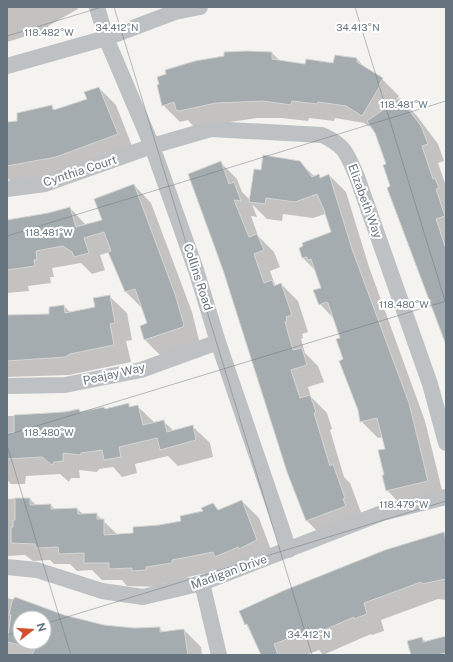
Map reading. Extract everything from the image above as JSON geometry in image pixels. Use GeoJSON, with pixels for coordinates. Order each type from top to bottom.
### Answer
{"type":"FeatureCollection","features":[{"type":"Feature","properties":{"kind":"street","name":"Collins Road"},"geometry":{"type":"LineString","coordinates":[[97,7],[106,38],[152,146],[196,270],[218,342],[289,550]]}},
{"type":"Feature","properties":{"kind":"street"},"geometry":{"type":"LineString","coordinates":[[7,66],[106,38],[174,12],[200,7]]}},
{"type":"Feature","properties":{"kind":"street","name":"Elizabeth Way"},"geometry":{"type":"LineString","coordinates":[[152,146],[211,129],[322,135],[338,142],[349,159],[362,192],[430,384],[446,443]]}},
{"type":"Feature","properties":{"kind":"street","name":"Cynthia Court"},"geometry":{"type":"LineString","coordinates":[[7,189],[45,184],[152,146]]}},
{"type":"Feature","properties":{"kind":"street","name":"Peajay Way"},"geometry":{"type":"LineString","coordinates":[[7,386],[65,385],[133,371],[218,342]]}},
{"type":"Feature","properties":{"kind":"street","name":"Madigan Drive"},"geometry":{"type":"LineString","coordinates":[[7,567],[37,570],[102,591],[143,597],[202,583],[382,513],[446,497]]}},
{"type":"Feature","properties":{"kind":"street"},"geometry":{"type":"LineString","coordinates":[[202,583],[219,655]]}},
{"type":"Feature","properties":{"kind":"building"},"geometry":{"type":"Polygon","coordinates":[[[224,52],[272,52],[272,59],[305,64],[306,59],[333,63],[335,55],[357,58],[357,62],[383,78],[379,85],[380,86],[362,116],[346,106],[318,102],[317,104],[292,101],[291,105],[263,101],[216,103],[179,111],[176,110],[174,102],[162,106],[157,85],[159,84],[157,77],[166,74],[165,70],[195,61],[224,56],[224,52]]]}},
{"type":"Feature","properties":{"kind":"building"},"geometry":{"type":"Polygon","coordinates":[[[99,87],[118,134],[56,157],[7,166],[7,122],[17,121],[17,113],[52,105],[53,110],[66,106],[87,99],[84,92],[99,87]]]}},
{"type":"Feature","properties":{"kind":"building"},"geometry":{"type":"Polygon","coordinates":[[[400,98],[421,126],[428,144],[422,146],[433,179],[435,178],[439,188],[436,189],[445,216],[436,219],[446,249],[446,345],[387,188],[390,186],[383,165],[386,164],[375,133],[367,121],[400,98]]]}},
{"type":"Feature","properties":{"kind":"building"},"geometry":{"type":"Polygon","coordinates":[[[263,155],[300,161],[312,177],[319,174],[320,178],[329,174],[352,249],[409,403],[428,481],[386,491],[378,450],[385,449],[377,418],[360,422],[358,410],[339,361],[343,359],[336,339],[340,338],[328,303],[326,302],[319,305],[313,290],[321,288],[311,259],[308,260],[307,257],[302,258],[299,248],[303,246],[302,243],[331,232],[324,210],[317,194],[295,202],[266,198],[265,204],[249,202],[254,169],[261,170],[263,155]]]}},
{"type":"Feature","properties":{"kind":"building"},"geometry":{"type":"Polygon","coordinates":[[[221,161],[229,184],[234,182],[241,201],[234,200],[249,237],[257,234],[264,250],[254,254],[264,283],[272,280],[274,286],[281,283],[292,315],[286,317],[287,321],[285,322],[293,350],[302,348],[307,365],[291,370],[300,398],[310,395],[330,466],[333,464],[345,498],[343,499],[346,506],[306,521],[287,472],[223,270],[188,174],[221,161]]]}},
{"type":"Feature","properties":{"kind":"building"},"geometry":{"type":"Polygon","coordinates":[[[134,184],[175,294],[184,325],[183,327],[144,340],[140,326],[147,323],[135,289],[125,292],[108,252],[111,251],[104,232],[84,238],[89,253],[74,257],[72,252],[63,246],[36,251],[37,260],[34,260],[35,266],[7,270],[7,220],[48,213],[70,207],[76,227],[102,220],[94,199],[134,184]]]}},
{"type":"Feature","properties":{"kind":"building"},"geometry":{"type":"Polygon","coordinates":[[[110,295],[115,323],[110,324],[114,345],[70,354],[65,357],[7,361],[7,315],[49,314],[49,307],[64,305],[65,313],[95,307],[93,298],[110,295]]]}},
{"type":"Feature","properties":{"kind":"building"},"geometry":{"type":"Polygon","coordinates":[[[129,403],[129,407],[138,405],[143,425],[164,420],[167,432],[193,425],[196,440],[160,450],[157,438],[119,447],[121,457],[104,460],[102,450],[81,453],[80,455],[63,453],[63,461],[54,462],[52,465],[42,457],[7,459],[7,433],[14,433],[14,415],[65,412],[79,409],[80,412],[104,407],[105,409],[129,403]]]}},
{"type":"Feature","properties":{"kind":"building"},"geometry":{"type":"Polygon","coordinates":[[[15,498],[30,498],[30,505],[51,504],[51,509],[77,508],[78,514],[97,513],[97,519],[104,519],[104,535],[133,533],[133,527],[159,525],[181,521],[180,516],[203,511],[201,508],[213,503],[218,510],[242,500],[257,540],[239,549],[238,547],[215,557],[213,552],[172,560],[172,563],[146,567],[146,570],[132,571],[132,568],[109,569],[109,563],[84,563],[84,553],[59,554],[58,547],[36,548],[35,544],[11,543],[11,527],[13,527],[13,520],[15,520],[15,498]]]}},
{"type":"Feature","properties":{"kind":"building"},"geometry":{"type":"Polygon","coordinates":[[[444,532],[446,541],[446,579],[422,584],[421,582],[364,603],[367,614],[354,619],[354,617],[306,638],[303,633],[274,644],[278,655],[261,655],[247,624],[245,625],[239,611],[285,590],[385,550],[444,532]]]}},
{"type":"Feature","properties":{"kind":"building"},"geometry":{"type":"Polygon","coordinates":[[[15,597],[50,610],[12,610],[12,643],[7,642],[11,615],[9,615],[12,601],[15,597]]]}},
{"type":"Feature","properties":{"kind":"building"},"geometry":{"type":"Polygon","coordinates":[[[52,611],[104,625],[134,628],[160,627],[160,632],[184,629],[188,655],[32,655],[34,650],[52,650],[52,611]]]}},
{"type":"Feature","properties":{"kind":"building"},"geometry":{"type":"Polygon","coordinates":[[[446,636],[446,653],[437,655],[411,655],[407,641],[422,637],[423,642],[446,636]]]}}]}
